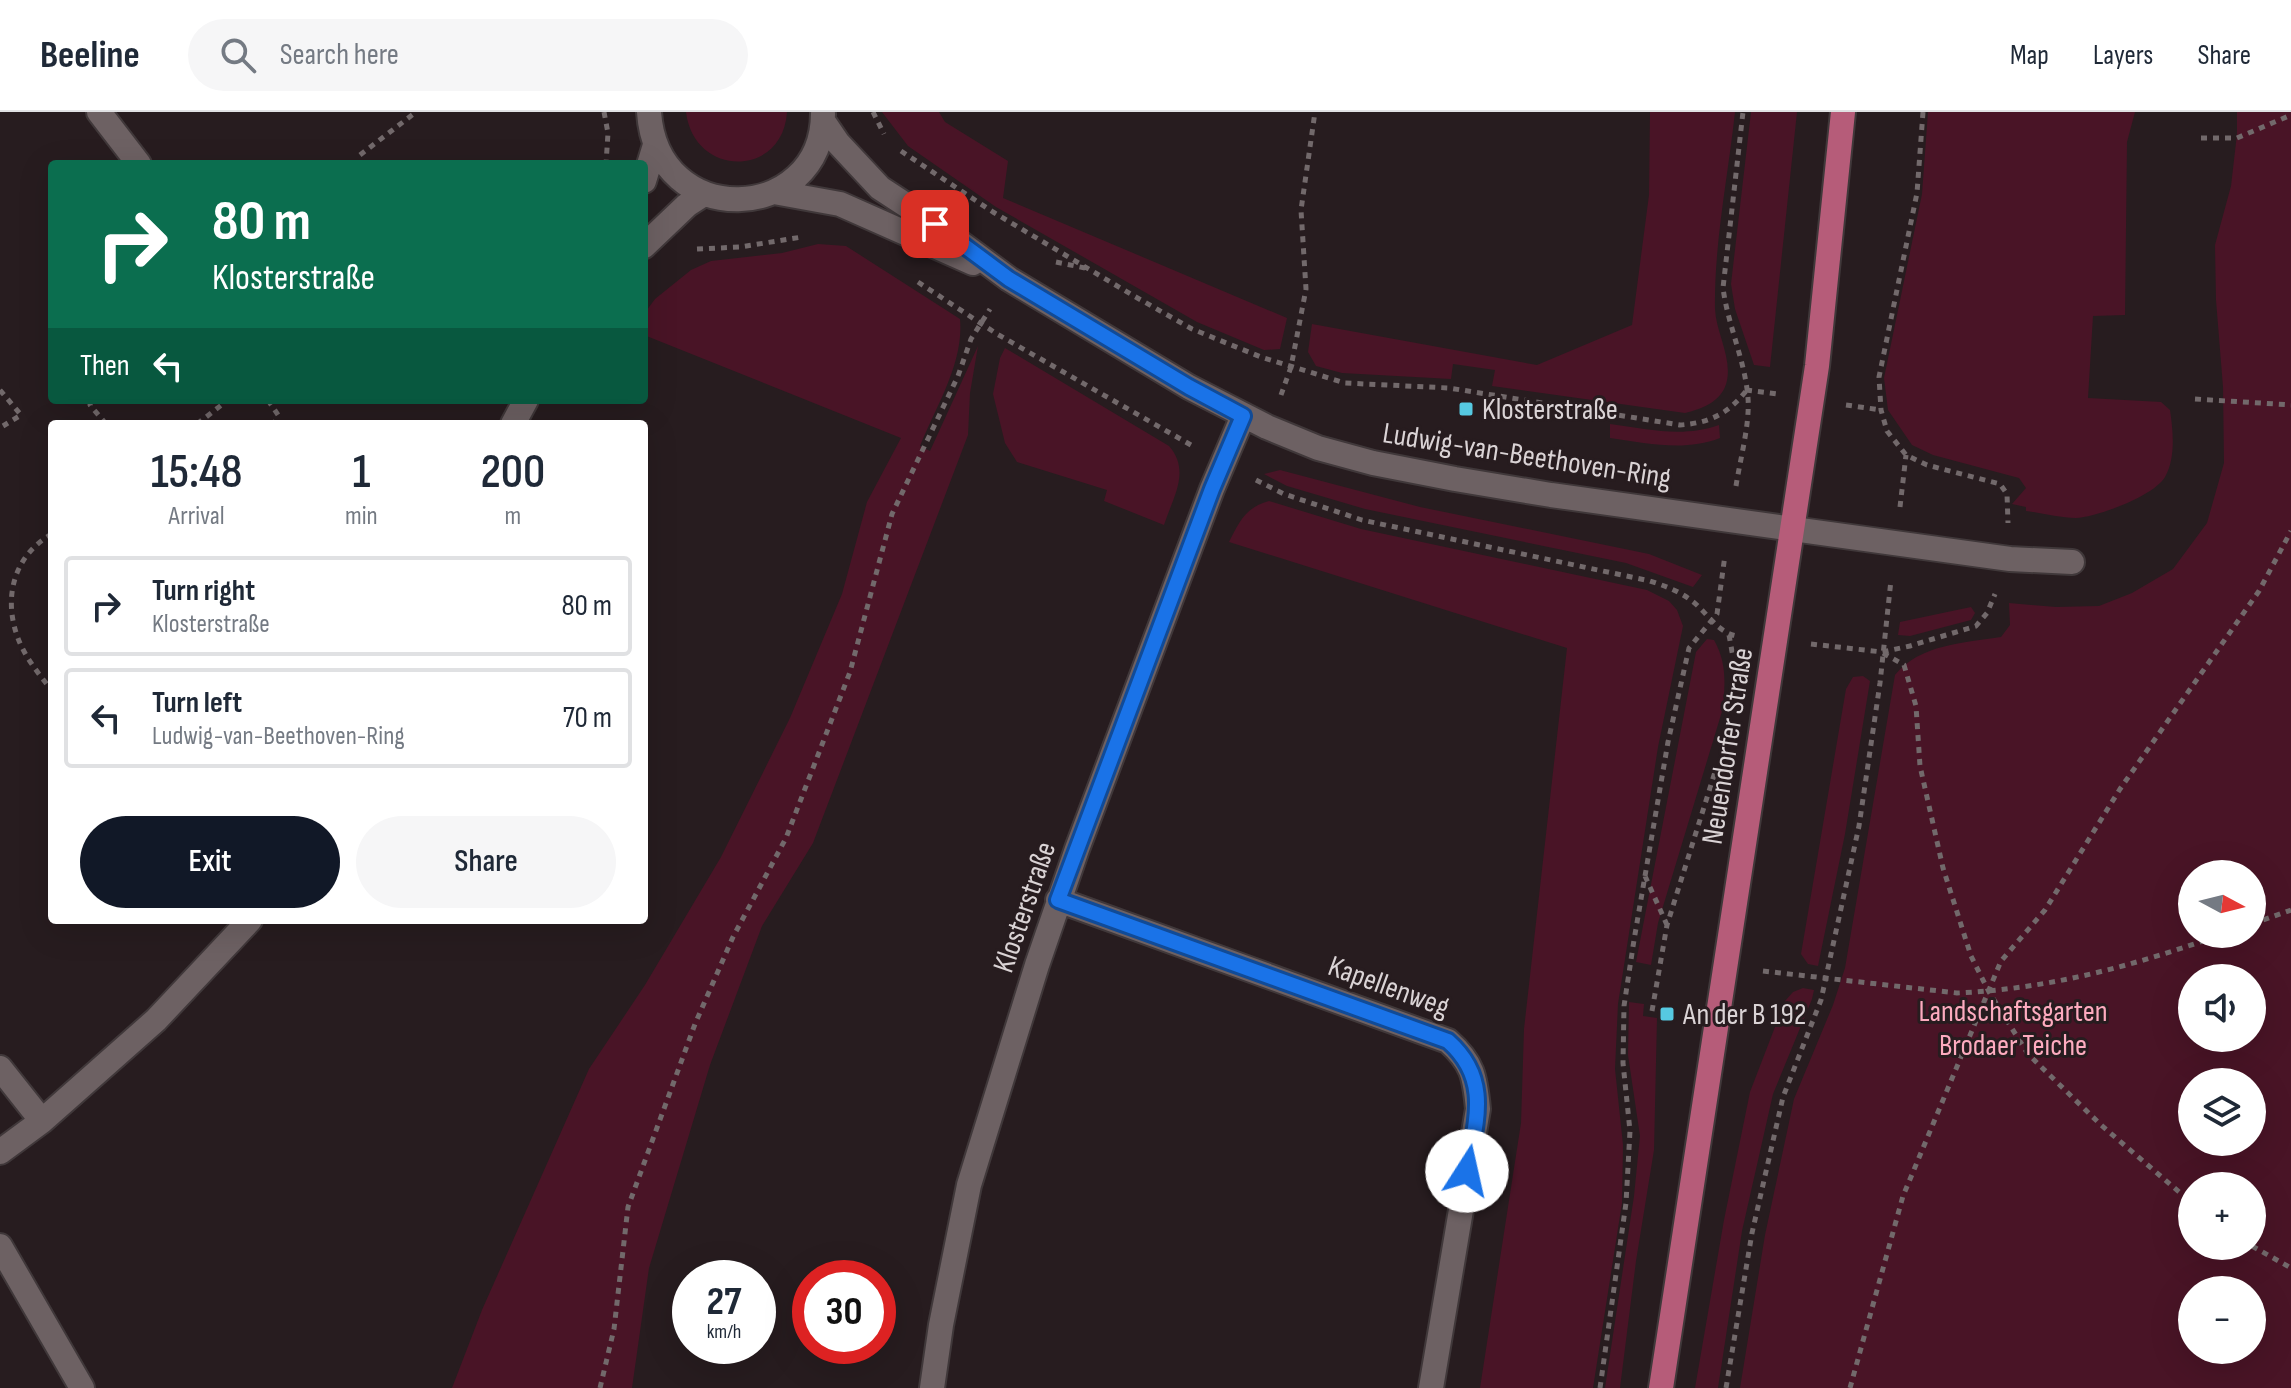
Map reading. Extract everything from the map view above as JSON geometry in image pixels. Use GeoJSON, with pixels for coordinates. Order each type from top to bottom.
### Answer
{"type":"FeatureCollection","features":[{"type":"Feature","properties":{"kind":"main road","name":"Neuendorfer Straße"},"geometry":{"type":"LineString","coordinates":[[1661,1388],[1817,366],[1843,112]]}},
{"type":"Feature","properties":{"kind":"street"},"geometry":{"type":"LineString","coordinates":[[99,112],[136,160]]}},
{"type":"Feature","properties":{"kind":"street","name":"Ludwig-van-Beethoven-Ring"},"geometry":{"type":"LineString","coordinates":[[649,112],[650,129],[662,159],[679,179],[704,194],[735,200],[774,192],[829,201],[865,213],[1009,279]]}},
{"type":"Feature","properties":{"kind":"street","name":"Ludwig-van-Beethoven-Ring"},"geometry":{"type":"LineString","coordinates":[[774,192],[804,169],[821,137],[823,117]]}},
{"type":"Feature","properties":{"kind":"street","name":"Ludwig-van-Beethoven-Ring"},"geometry":{"type":"LineString","coordinates":[[823,117],[838,143],[880,188],[1009,279],[1189,387],[1243,416],[1318,448],[1386,466],[1551,495],[2010,559],[2072,562]]}},
{"type":"Feature","properties":{"kind":"street","name":"Ludwig-van-Beethoven-Ring"},"geometry":{"type":"LineString","coordinates":[[648,168],[655,145]]}},
{"type":"Feature","properties":{"kind":"street"},"geometry":{"type":"LineString","coordinates":[[648,242],[687,205],[704,194]]}},
{"type":"Feature","properties":{"kind":"street","name":"Klosterstraße"},"geometry":{"type":"LineString","coordinates":[[932,1388],[941,1325],[969,1185],[1058,900],[1212,489],[1243,416]]}},
{"type":"Feature","properties":{"kind":"street","name":"Kapellenweg"},"geometry":{"type":"LineString","coordinates":[[1058,900],[1448,1041],[1465,1056],[1476,1080],[1478,1109],[1431,1388]]}},
{"type":"Feature","properties":{"kind":"street"},"geometry":{"type":"LineString","coordinates":[[0,1152],[42,1121],[156,1020],[246,924]]}},
{"type":"Feature","properties":{"kind":"street"},"geometry":{"type":"LineString","coordinates":[[0,1068],[42,1121]]}},
{"type":"Feature","properties":{"kind":"street"},"geometry":{"type":"LineString","coordinates":[[0,1246],[82,1388]]}},
{"type":"Feature","properties":{"kind":"path"},"geometry":{"type":"LineString","coordinates":[[360,155],[416,112]]}},
{"type":"Feature","properties":{"kind":"path"},"geometry":{"type":"LineString","coordinates":[[604,112],[608,133],[606,160]]}},
{"type":"Feature","properties":{"kind":"path"},"geometry":{"type":"LineString","coordinates":[[1267,427],[1291,367],[1306,289],[1301,210],[1315,112]]}},
{"type":"Feature","properties":{"kind":"path"},"geometry":{"type":"LineString","coordinates":[[1600,1388],[1626,1203],[1630,1131],[1623,1063],[1624,1006],[1668,742],[1689,648],[1717,614],[1748,401],[1723,288],[1743,112]]}},
{"type":"Feature","properties":{"kind":"path"},"geometry":{"type":"LineString","coordinates":[[1923,112],[1917,193],[1879,377],[1881,410],[1887,431],[1906,455],[1927,465],[2000,484],[2007,494]]}},
{"type":"Feature","properties":{"kind":"path"},"geometry":{"type":"LineString","coordinates":[[2201,138],[2237,138],[2291,115]]}},
{"type":"Feature","properties":{"kind":"path"},"geometry":{"type":"LineString","coordinates":[[901,151],[993,212],[1192,329],[1291,367],[1345,383],[1449,388],[1680,425],[1698,424],[1716,418],[1735,405],[1746,390]]}},
{"type":"Feature","properties":{"kind":"path"},"geometry":{"type":"LineString","coordinates":[[600,1388],[614,1329],[628,1207],[684,1052],[733,937],[786,838],[845,686],[892,514],[958,376],[971,339],[1009,279]]}},
{"type":"Feature","properties":{"kind":"path"},"geometry":{"type":"LineString","coordinates":[[0,390],[21,415],[3,426]]}},
{"type":"Feature","properties":{"kind":"path"},"geometry":{"type":"LineString","coordinates":[[2195,399],[2291,405]]}},
{"type":"Feature","properties":{"kind":"path"},"geometry":{"type":"LineString","coordinates":[[90,404],[103,420]]}},
{"type":"Feature","properties":{"kind":"path"},"geometry":{"type":"LineString","coordinates":[[202,420],[223,404]]}},
{"type":"Feature","properties":{"kind":"path"},"geometry":{"type":"LineString","coordinates":[[1726,1388],[1752,1233],[1783,1097],[1821,1000],[1859,826],[1880,683],[1906,455]]}},
{"type":"Feature","properties":{"kind":"path"},"geometry":{"type":"LineString","coordinates":[[1850,1388],[1903,1196],[2001,961],[2045,910],[2120,789],[2259,591],[2291,531]]}},
{"type":"Feature","properties":{"kind":"path"},"geometry":{"type":"LineString","coordinates":[[48,537],[25,556],[12,584],[11,613],[25,654],[48,686]]}},
{"type":"Feature","properties":{"kind":"path"},"geometry":{"type":"LineString","coordinates":[[1882,652],[1976,626],[1987,613]]}},
{"type":"Feature","properties":{"kind":"path"},"geometry":{"type":"LineString","coordinates":[[1712,621],[1729,635],[1736,670]]}},
{"type":"Feature","properties":{"kind":"path"},"geometry":{"type":"LineString","coordinates":[[1882,652],[1904,665],[1916,706],[1920,766],[1943,868],[1971,956],[1989,992],[2028,1054],[2101,1125],[2178,1191]]}},
{"type":"Feature","properties":{"kind":"path"},"geometry":{"type":"LineString","coordinates":[[1652,1011],[1667,925],[1716,767]]}},
{"type":"Feature","properties":{"kind":"path"},"geometry":{"type":"LineString","coordinates":[[1645,875],[1667,925]]}},
{"type":"Feature","properties":{"kind":"path"},"geometry":{"type":"LineString","coordinates":[[2266,919],[2291,910]]}},
{"type":"Feature","properties":{"kind":"path"},"geometry":{"type":"LineString","coordinates":[[1726,966],[1957,993],[1989,992],[2067,981],[2145,962],[2184,948]]}},
{"type":"Feature","properties":{"kind":"path"},"geometry":{"type":"LineString","coordinates":[[2266,1254],[2291,1268]]}},
{"type":"Feature","properties":{"kind":"green space"},"geometry":{"type":"Polygon","coordinates":[[[686,112],[787,112],[782,134],[771,149],[755,158],[738,162],[720,158],[705,149],[692,134],[686,112]]]}},
{"type":"Feature","properties":{"kind":"green space"},"geometry":{"type":"Polygon","coordinates":[[[882,112],[939,112],[945,122],[1008,161],[1003,198],[1287,318],[1280,349],[1264,350],[1197,322],[996,207],[908,146],[882,112]]]}},
{"type":"Feature","properties":{"kind":"green space"},"geometry":{"type":"Polygon","coordinates":[[[1650,112],[1735,112],[1715,284],[1716,319],[1728,368],[1725,387],[1713,401],[1685,413],[1492,386],[1495,370],[1453,364],[1451,379],[1342,373],[1316,366],[1308,352],[1312,324],[1537,365],[1632,325],[1649,195],[1650,112]]]}},
{"type":"Feature","properties":{"kind":"green space"},"geometry":{"type":"Polygon","coordinates":[[[1751,112],[1797,112],[1770,367],[1754,365],[1735,309],[1731,284],[1751,112]]]}},
{"type":"Feature","properties":{"kind":"green space"},"geometry":{"type":"Polygon","coordinates":[[[1928,112],[2135,112],[2127,142],[2125,315],[2093,316],[2088,398],[2161,402],[2170,410],[2171,461],[2159,484],[2138,498],[2085,517],[2026,511],[2026,507],[2012,504],[2026,488],[2019,478],[1933,455],[1912,445],[1888,410],[1884,378],[1922,194],[1928,112]]]}},
{"type":"Feature","properties":{"kind":"green space","name":"Landschaftsgarten Brodaer Teiche"},"geometry":{"type":"Polygon","coordinates":[[[2237,112],[2291,112],[2291,1388],[1740,1388],[1765,1235],[1794,1099],[1845,968],[1895,675],[1905,665],[1930,651],[1958,643],[2001,637],[2010,625],[2009,603],[2056,607],[2099,606],[2132,593],[2173,569],[2207,523],[2224,463],[2215,245],[2231,186],[2237,112]]]}},
{"type":"Feature","properties":{"kind":"green space"},"geometry":{"type":"Polygon","coordinates":[[[818,244],[846,246],[960,319],[958,352],[953,368],[920,446],[930,451],[978,346],[970,393],[968,435],[813,843],[762,926],[710,1065],[649,1268],[632,1388],[452,1388],[482,1310],[589,1069],[645,985],[721,857],[790,718],[842,594],[867,502],[901,438],[648,337],[648,309],[655,299],[691,270],[711,261],[782,253],[818,244]]]}},
{"type":"Feature","properties":{"kind":"green space"},"geometry":{"type":"Polygon","coordinates":[[[1005,348],[1169,446],[1179,465],[1179,475],[1164,525],[1104,501],[1107,490],[1017,462],[1005,443],[993,394],[1005,348]]]}},
{"type":"Feature","properties":{"kind":"green space"},"geometry":{"type":"Polygon","coordinates":[[[1610,424],[1678,432],[1719,425],[1720,438],[1693,445],[1652,444],[1610,438],[1610,424]]]}},
{"type":"Feature","properties":{"kind":"green space"},"geometry":{"type":"Polygon","coordinates":[[[1280,470],[1420,507],[1649,554],[1702,575],[1693,587],[1626,563],[1365,509],[1287,486],[1264,474],[1280,470]]]}},
{"type":"Feature","properties":{"kind":"green space"},"geometry":{"type":"Polygon","coordinates":[[[1269,501],[1361,529],[1647,590],[1669,601],[1677,610],[1683,626],[1658,747],[1618,1004],[1615,1069],[1623,1145],[1622,1203],[1593,1388],[1480,1388],[1521,1123],[1524,1029],[1567,648],[1229,542],[1249,511],[1269,501]]]}},
{"type":"Feature","properties":{"kind":"green space"},"geometry":{"type":"Polygon","coordinates":[[[1971,607],[1975,613],[1971,620],[1910,636],[1898,635],[1900,622],[1971,607]]]}},
{"type":"Feature","properties":{"kind":"green space"},"geometry":{"type":"Polygon","coordinates":[[[1707,639],[1714,640],[1723,665],[1723,708],[1658,923],[1651,965],[1636,962],[1696,652],[1707,639]]]}},
{"type":"Feature","properties":{"kind":"green space"},"geometry":{"type":"Polygon","coordinates":[[[1863,676],[1870,681],[1845,834],[1818,966],[1808,964],[1801,954],[1846,689],[1853,677],[1863,676]]]}},
{"type":"Feature","properties":{"kind":"green space"},"geometry":{"type":"Polygon","coordinates":[[[1803,988],[1814,990],[1773,1094],[1742,1231],[1718,1388],[1695,1388],[1750,1092],[1785,1001],[1793,992],[1803,988]]]}},
{"type":"Feature","properties":{"kind":"green space"},"geometry":{"type":"Polygon","coordinates":[[[1629,1002],[1644,1004],[1643,1016],[1657,1018],[1654,1150],[1620,1388],[1605,1388],[1640,1136],[1628,1055],[1629,1002]]]}},
{"type":"Feature","properties":{"kind":"place","name":"Klosterstraße"},"geometry":{"type":"Point","coordinates":[1466,409]}},
{"type":"Feature","properties":{"kind":"place","name":"An der B 192"},"geometry":{"type":"Point","coordinates":[1667,1014]}},
{"type":"Feature","properties":{"kind":"route"},"geometry":{"type":"LineString","coordinates":[[935,224],[1009,279],[1243,416],[1222,462],[1058,900],[1448,1041],[1465,1056],[1476,1080],[1478,1109],[1467,1171]]}}]}
